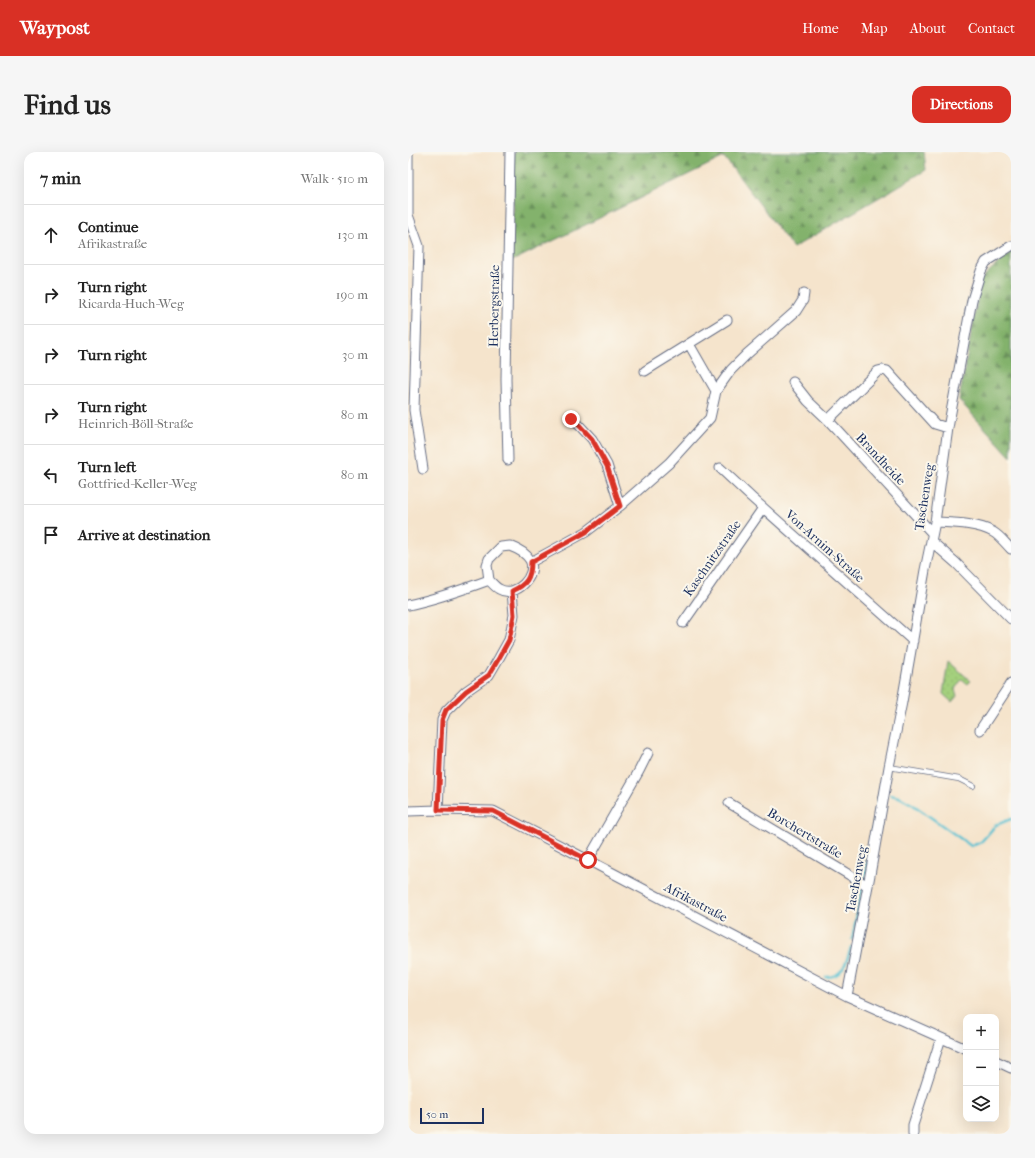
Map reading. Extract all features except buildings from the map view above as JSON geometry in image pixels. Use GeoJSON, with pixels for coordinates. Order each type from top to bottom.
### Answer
{"type":"FeatureCollection","features":[{"type":"Feature","properties":{"kind":"street"},"geometry":{"type":"LineString","coordinates":[[408,152],[408,215],[419,246],[414,410],[423,469]]}},
{"type":"Feature","properties":{"kind":"street","name":"Herbergstraße"},"geometry":{"type":"LineString","coordinates":[[508,460],[506,378],[510,152]]}},
{"type":"Feature","properties":{"kind":"street","name":"Taschenweg"},"geometry":{"type":"LineString","coordinates":[[847,996],[935,522],[948,428],[972,300],[980,271],[986,262],[1011,246]]}},
{"type":"Feature","properties":{"kind":"street"},"geometry":{"type":"LineString","coordinates":[[531,562],[586,532],[620,506],[669,463],[710,418],[716,390],[731,370],[796,311],[803,300],[804,293]]}},
{"type":"Feature","properties":{"kind":"street"},"geometry":{"type":"LineString","coordinates":[[645,371],[727,320]]}},
{"type":"Feature","properties":{"kind":"street"},"geometry":{"type":"LineString","coordinates":[[689,344],[716,390]]}},
{"type":"Feature","properties":{"kind":"street"},"geometry":{"type":"LineString","coordinates":[[828,420],[870,377],[882,370],[886,371],[935,424],[948,428]]}},
{"type":"Feature","properties":{"kind":"street","name":"Brandheide"},"geometry":{"type":"LineString","coordinates":[[793,382],[808,401],[828,420],[932,537],[1011,619]]}},
{"type":"Feature","properties":{"kind":"street"},"geometry":{"type":"LineString","coordinates":[[571,419],[592,439],[607,466],[620,506]]}},
{"type":"Feature","properties":{"kind":"street","name":"Von-Arnim-Straße"},"geometry":{"type":"LineString","coordinates":[[720,468],[913,641]]}},
{"type":"Feature","properties":{"kind":"street","name":"Kaschnitzstraße"},"geometry":{"type":"LineString","coordinates":[[683,623],[763,508]]}},
{"type":"Feature","properties":{"kind":"street"},"geometry":{"type":"LineString","coordinates":[[935,522],[965,524],[984,528],[992,531],[1011,549]]}},
{"type":"Feature","properties":{"kind":"street"},"geometry":{"type":"LineString","coordinates":[[510,546],[519,550],[531,562],[531,571],[528,580],[521,587],[512,591],[499,589],[489,580],[487,565],[489,559],[501,547],[510,546]]}},
{"type":"Feature","properties":{"kind":"street"},"geometry":{"type":"LineString","coordinates":[[408,604],[461,591],[489,580]]}},
{"type":"Feature","properties":{"kind":"street"},"geometry":{"type":"LineString","coordinates":[[438,810],[442,720],[444,714],[446,710],[466,691],[489,675],[509,640],[514,615],[512,591]]}},
{"type":"Feature","properties":{"kind":"street"},"geometry":{"type":"LineString","coordinates":[[980,730],[1011,683]]}},
{"type":"Feature","properties":{"kind":"street"},"geometry":{"type":"LineString","coordinates":[[588,860],[648,753]]}},
{"type":"Feature","properties":{"kind":"street","name":"Borchertstraße"},"geometry":{"type":"LineString","coordinates":[[729,803],[868,886]]}},
{"type":"Feature","properties":{"kind":"street","name":"Afrikastraße"},"geometry":{"type":"LineString","coordinates":[[408,811],[493,811],[847,996],[963,1048]]}},
{"type":"Feature","properties":{"kind":"street"},"geometry":{"type":"LineString","coordinates":[[913,1134],[913,1126],[941,1038]]}},
{"type":"Feature","properties":{"kind":"street"},"geometry":{"type":"LineString","coordinates":[[999,1063],[1011,1068]]}},
{"type":"Feature","properties":{"kind":"lane"},"geometry":{"type":"LineString","coordinates":[[889,767],[959,780],[973,786]]}},
{"type":"Feature","properties":{"kind":"green space"},"geometry":{"type":"Polygon","coordinates":[[[514,152],[924,152],[926,170],[793,248],[724,157],[512,261],[514,152]]]}},
{"type":"Feature","properties":{"kind":"green space"},"geometry":{"type":"Polygon","coordinates":[[[1011,251],[1011,457],[959,400],[981,279],[1011,251]]]}},
{"type":"Feature","properties":{"kind":"green space"},"geometry":{"type":"Polygon","coordinates":[[[948,661],[971,681],[968,684],[962,679],[955,689],[957,696],[952,702],[943,694],[948,661]]]}},
{"type":"Feature","properties":{"kind":"waterway"},"geometry":{"type":"LineString","coordinates":[[864,879],[880,794]]}},
{"type":"Feature","properties":{"kind":"waterway"},"geometry":{"type":"LineString","coordinates":[[890,795],[899,797],[912,804],[971,846]]}},
{"type":"Feature","properties":{"kind":"waterway"},"geometry":{"type":"LineString","coordinates":[[974,845],[981,842],[996,825],[1011,819]]}},
{"type":"Feature","properties":{"kind":"waterway"},"geometry":{"type":"LineString","coordinates":[[852,939],[862,889]]}},
{"type":"Feature","properties":{"kind":"waterway"},"geometry":{"type":"LineString","coordinates":[[826,977],[832,977],[840,972],[846,963],[851,947]]}},
{"type":"Feature","properties":{"kind":"route"},"geometry":{"type":"LineString","coordinates":[[571,419],[592,439],[607,466],[620,506],[586,532],[531,562],[531,571],[528,580],[521,587],[512,591],[514,615],[509,640],[489,675],[466,691],[446,710],[444,714],[442,720],[438,810],[493,811],[588,860]]}}]}
